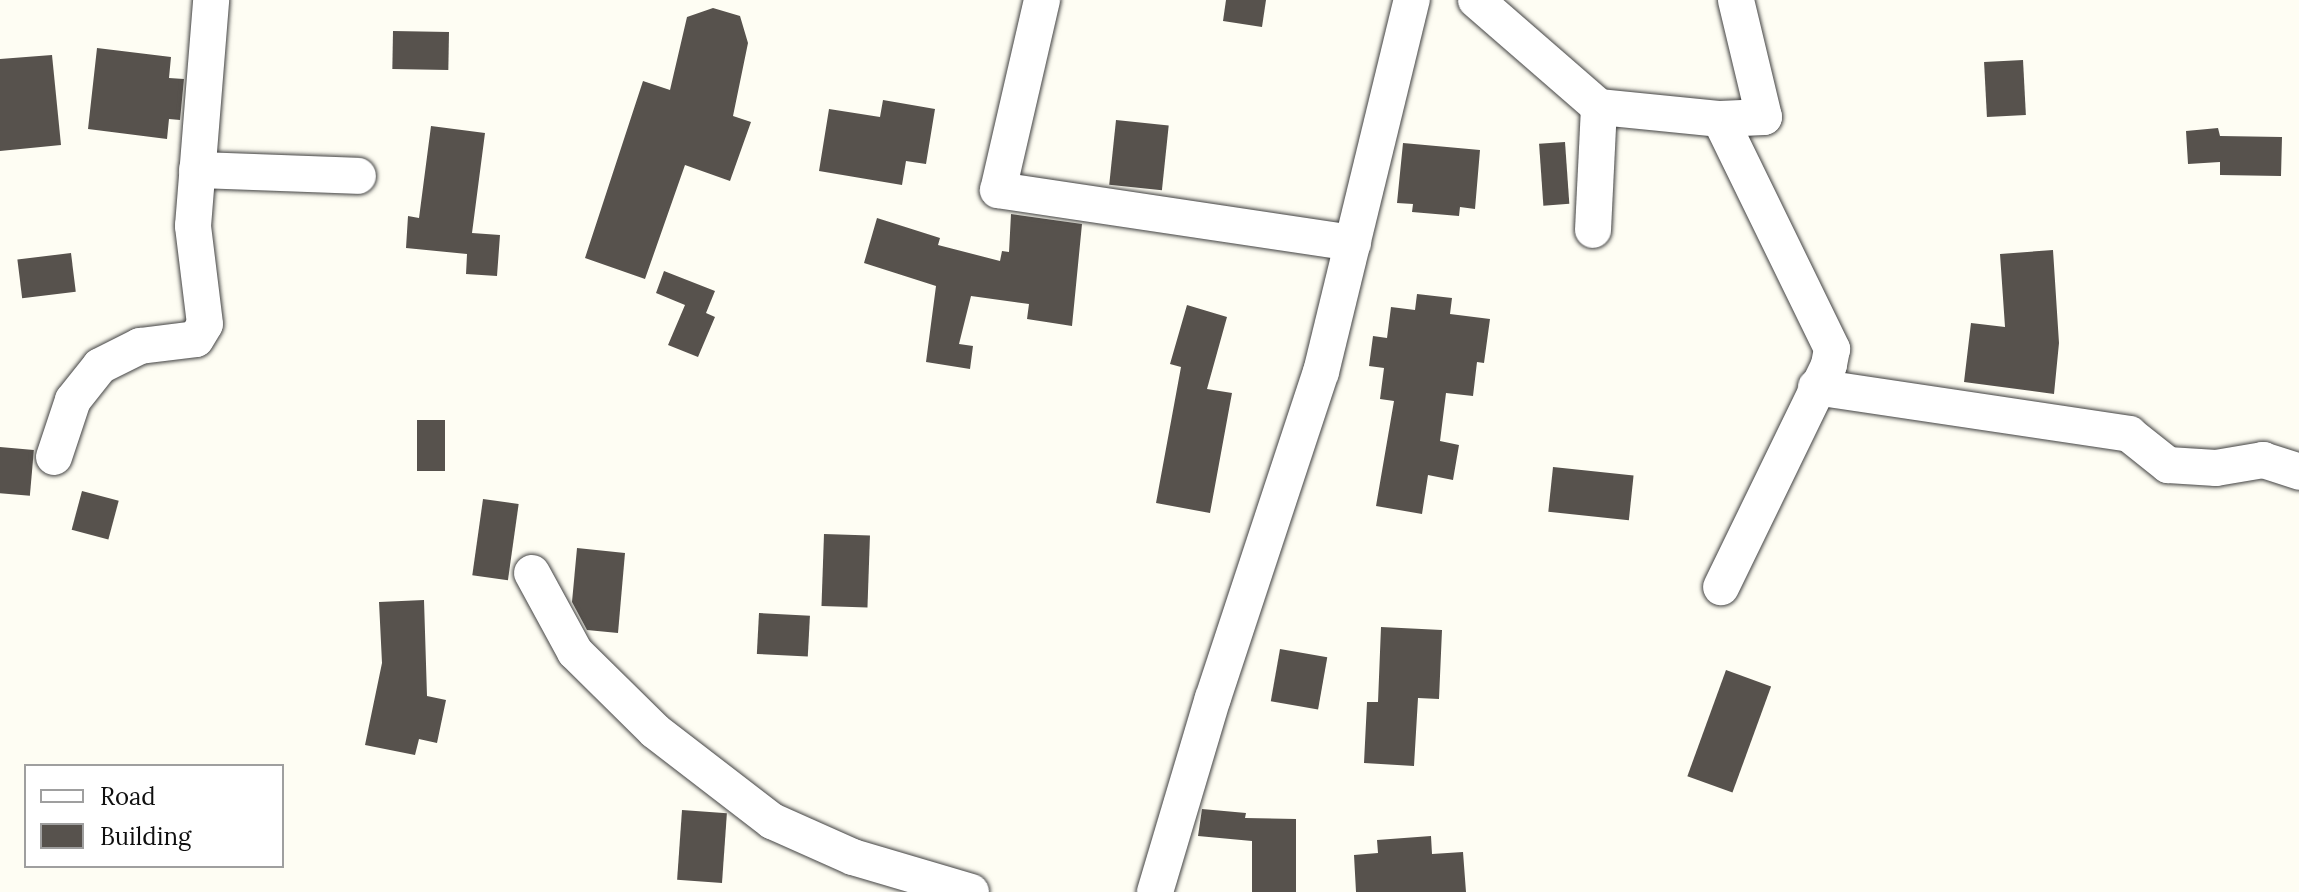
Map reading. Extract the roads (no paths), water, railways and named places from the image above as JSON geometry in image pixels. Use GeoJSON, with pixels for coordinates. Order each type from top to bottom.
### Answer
{"type":"FeatureCollection","features":[{"type":"Feature","properties":{"kind":"street"},"geometry":{"type":"LineString","coordinates":[[54,457],[73,400],[100,366],[140,346],[196,339],[205,324],[193,226],[211,0]]}},
{"type":"Feature","properties":{"kind":"street"},"geometry":{"type":"LineString","coordinates":[[1042,0],[998,190],[1353,243]]}},
{"type":"Feature","properties":{"kind":"street"},"geometry":{"type":"LineString","coordinates":[[1155,892],[1213,698],[1321,372],[1412,0]]}},
{"type":"Feature","properties":{"kind":"street"},"geometry":{"type":"LineString","coordinates":[[1476,0],[1599,107],[1720,119],[1764,117],[1736,0]]}},
{"type":"Feature","properties":{"kind":"street"},"geometry":{"type":"LineString","coordinates":[[1593,230],[1599,107]]}},
{"type":"Feature","properties":{"kind":"street"},"geometry":{"type":"LineString","coordinates":[[1720,119],[1832,349],[1721,587]]}},
{"type":"Feature","properties":{"kind":"street"},"geometry":{"type":"LineString","coordinates":[[197,170],[358,176]]}},
{"type":"Feature","properties":{"kind":"street"},"geometry":{"type":"LineString","coordinates":[[1816,387],[2129,434],[2168,465],[2216,468],[2263,460],[2299,472]]}},
{"type":"Feature","properties":{"kind":"street"},"geometry":{"type":"LineString","coordinates":[[532,573],[575,652],[655,731],[772,821],[853,857],[971,892]]}}]}
